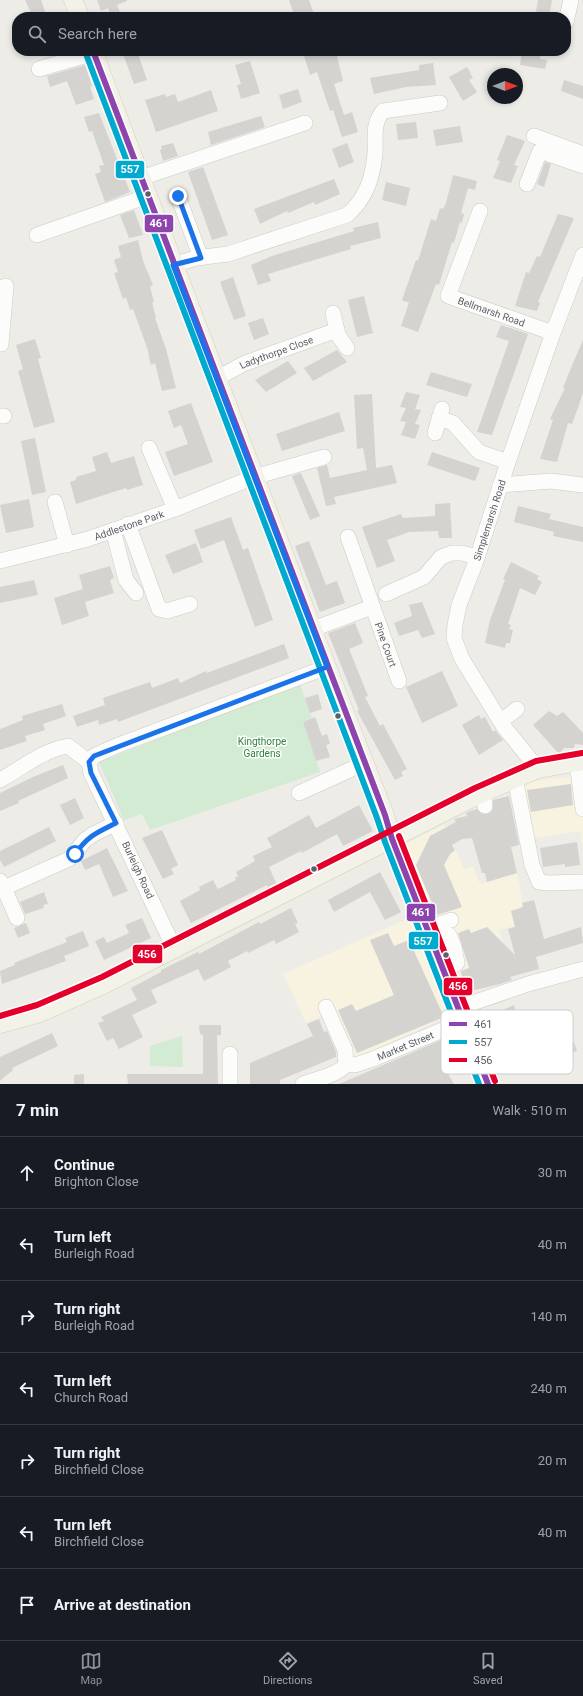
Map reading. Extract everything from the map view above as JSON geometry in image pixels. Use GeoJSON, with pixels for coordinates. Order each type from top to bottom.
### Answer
{"type":"FeatureCollection","features":[{"type":"Feature","properties":{"kind":"main road"},"geometry":{"type":"LineString","coordinates":[[73,0],[78,12]]}},
{"type":"Feature","properties":{"kind":"main road"},"geometry":{"type":"LineString","coordinates":[[95,56],[173,265],[218,378],[254,477],[387,820],[392,839],[459,1010]]}},
{"type":"Feature","properties":{"kind":"main road"},"geometry":{"type":"LineString","coordinates":[[0,1024],[51,1008],[105,984],[175,950],[392,839],[484,800],[515,778],[538,769],[580,762]]}},
{"type":"Feature","properties":{"kind":"main road"},"geometry":{"type":"LineString","coordinates":[[484,1074],[488,1084]]}},
{"type":"Feature","properties":{"kind":"street"},"geometry":{"type":"LineString","coordinates":[[568,12],[571,0]]}},
{"type":"Feature","properties":{"kind":"street"},"geometry":{"type":"LineString","coordinates":[[39,70],[81,56]]}},
{"type":"Feature","properties":{"kind":"street"},"geometry":{"type":"LineString","coordinates":[[173,265],[201,258],[228,254],[347,214],[358,205],[367,190],[372,175],[375,153],[374,131],[378,118],[383,112],[440,103]]}},
{"type":"Feature","properties":{"kind":"street"},"geometry":{"type":"LineString","coordinates":[[141,178],[305,122]]}},
{"type":"Feature","properties":{"kind":"street"},"geometry":{"type":"LineString","coordinates":[[534,136],[583,154]]}},
{"type":"Feature","properties":{"kind":"street"},"geometry":{"type":"LineString","coordinates":[[527,184],[540,151],[583,166]]}},
{"type":"Feature","properties":{"kind":"street"},"geometry":{"type":"LineString","coordinates":[[37,235],[148,196]]}},
{"type":"Feature","properties":{"kind":"street"},"geometry":{"type":"LineString","coordinates":[[178,196],[201,258]]}},
{"type":"Feature","properties":{"kind":"street","name":"Bellmarsh Road"},"geometry":{"type":"LineString","coordinates":[[480,211],[448,296],[553,333]]}},
{"type":"Feature","properties":{"kind":"street","name":"Simplemarsh Road"},"geometry":{"type":"LineString","coordinates":[[538,769],[501,721],[462,659],[454,638],[459,605],[477,557],[500,485],[553,333],[583,255]]}},
{"type":"Feature","properties":{"kind":"street"},"geometry":{"type":"LineString","coordinates":[[0,288],[6,286],[1,344]]}},
{"type":"Feature","properties":{"kind":"street"},"geometry":{"type":"LineString","coordinates":[[333,314],[337,330],[347,348]]}},
{"type":"Feature","properties":{"kind":"street","name":"Ladythorpe Close"},"geometry":{"type":"LineString","coordinates":[[218,378],[243,364],[337,330]]}},
{"type":"Feature","properties":{"kind":"street"},"geometry":{"type":"LineString","coordinates":[[434,433],[441,413],[453,423],[479,452],[508,462]]}},
{"type":"Feature","properties":{"kind":"street"},"geometry":{"type":"LineString","coordinates":[[149,448],[175,509]]}},
{"type":"Feature","properties":{"kind":"street","name":"Addlestone Park"},"geometry":{"type":"LineString","coordinates":[[0,561],[88,540],[128,524],[175,509],[254,477],[324,457]]}},
{"type":"Feature","properties":{"kind":"street"},"geometry":{"type":"LineString","coordinates":[[500,485],[552,481],[583,485]]}},
{"type":"Feature","properties":{"kind":"street"},"geometry":{"type":"LineString","coordinates":[[55,502],[67,545]]}},
{"type":"Feature","properties":{"kind":"street"},"geometry":{"type":"LineString","coordinates":[[128,524],[159,609],[167,611],[190,604]]}},
{"type":"Feature","properties":{"kind":"street"},"geometry":{"type":"LineString","coordinates":[[113,530],[126,580],[136,593]]}},
{"type":"Feature","properties":{"kind":"street","name":"Pine Court"},"geometry":{"type":"LineString","coordinates":[[348,538],[399,681]]}},
{"type":"Feature","properties":{"kind":"street"},"geometry":{"type":"LineString","coordinates":[[386,594],[424,576],[442,557],[452,553],[462,552],[477,557]]}},
{"type":"Feature","properties":{"kind":"street"},"geometry":{"type":"LineString","coordinates":[[313,629],[372,608]]}},
{"type":"Feature","properties":{"kind":"street"},"geometry":{"type":"LineString","coordinates":[[0,780],[50,750],[68,746],[89,762],[94,756],[116,746],[327,667]]}},
{"type":"Feature","properties":{"kind":"street"},"geometry":{"type":"LineString","coordinates":[[501,721],[517,709]]}},
{"type":"Feature","properties":{"kind":"street","name":"Burleigh Road"},"geometry":{"type":"LineString","coordinates":[[89,762],[91,773],[175,950]]}},
{"type":"Feature","properties":{"kind":"street"},"geometry":{"type":"LineString","coordinates":[[580,762],[583,809]]}},
{"type":"Feature","properties":{"kind":"street"},"geometry":{"type":"LineString","coordinates":[[299,793],[365,763]]}},
{"type":"Feature","properties":{"kind":"street"},"geometry":{"type":"LineString","coordinates":[[515,778],[532,864],[539,882],[583,882]]}},
{"type":"Feature","properties":{"kind":"street"},"geometry":{"type":"LineString","coordinates":[[17,918],[2,885],[69,859],[85,840],[116,823]]}},
{"type":"Feature","properties":{"kind":"street"},"geometry":{"type":"LineString","coordinates":[[430,934],[451,920]]}},
{"type":"Feature","properties":{"kind":"street","name":"Market Street"},"geometry":{"type":"LineString","coordinates":[[470,1010],[528,984],[583,969]]}},
{"type":"Feature","properties":{"kind":"street"},"geometry":{"type":"LineString","coordinates":[[326,1007],[345,1050],[346,1064]]}},
{"type":"Feature","properties":{"kind":"street","name":"Market Street"},"geometry":{"type":"LineString","coordinates":[[303,1084],[342,1069],[346,1064],[356,1065],[373,1059],[441,1024]]}},
{"type":"Feature","properties":{"kind":"street"},"geometry":{"type":"LineString","coordinates":[[230,1054],[230,1084]]}},
{"type":"Feature","properties":{"kind":"shaded area"},"geometry":{"type":"Polygon","coordinates":[[[583,775],[583,847],[580,831],[529,839],[520,783],[583,775]]]}},
{"type":"Feature","properties":{"kind":"shaded area"},"geometry":{"type":"Polygon","coordinates":[[[444,824],[464,869],[473,866],[480,884],[517,873],[527,923],[499,930],[507,957],[459,972],[466,996],[453,1010],[441,1010],[441,1019],[353,1060],[332,1011],[306,1023],[283,974],[414,916],[389,853],[444,824]]]}},
{"type":"Feature","properties":{"kind":"green space","name":"Kingthorpe Gardens"},"geometry":{"type":"Polygon","coordinates":[[[300,685],[312,718],[303,722],[320,772],[150,830],[142,814],[124,820],[99,762],[300,685]]]}},
{"type":"Feature","properties":{"kind":"green space"},"geometry":{"type":"Polygon","coordinates":[[[182,1036],[183,1067],[150,1066],[150,1046],[182,1036]]]}},
{"type":"Feature","properties":{"kind":"building"},"geometry":{"type":"Polygon","coordinates":[[[25,0],[41,0],[45,12],[31,12],[25,0]]]}},
{"type":"Feature","properties":{"kind":"building"},"geometry":{"type":"Polygon","coordinates":[[[97,0],[127,0],[117,5],[120,12],[109,12],[108,8],[101,11],[97,0]]]}},
{"type":"Feature","properties":{"kind":"building"},"geometry":{"type":"Polygon","coordinates":[[[289,0],[309,0],[313,12],[293,12],[289,0]]]}},
{"type":"Feature","properties":{"kind":"building"},"geometry":{"type":"Polygon","coordinates":[[[538,0],[552,0],[550,12],[536,12],[538,0]]]}},
{"type":"Feature","properties":{"kind":"building"},"geometry":{"type":"Polygon","coordinates":[[[124,56],[139,56],[147,80],[134,84],[124,56]]]}},
{"type":"Feature","properties":{"kind":"building"},"geometry":{"type":"Polygon","coordinates":[[[304,56],[337,56],[343,81],[334,84],[344,115],[352,112],[358,132],[342,137],[333,110],[330,111],[317,72],[310,75],[304,56]]]}},
{"type":"Feature","properties":{"kind":"building"},"geometry":{"type":"Polygon","coordinates":[[[521,56],[540,56],[540,59],[547,60],[545,69],[520,65],[521,56]]]}},
{"type":"Feature","properties":{"kind":"building"},"geometry":{"type":"Polygon","coordinates":[[[250,61],[260,93],[241,99],[237,85],[241,84],[235,65],[250,61]]]}},
{"type":"Feature","properties":{"kind":"building"},"geometry":{"type":"Polygon","coordinates":[[[433,63],[436,85],[406,87],[374,94],[370,78],[419,70],[419,65],[433,63]]]}},
{"type":"Feature","properties":{"kind":"building"},"geometry":{"type":"Polygon","coordinates":[[[85,65],[92,86],[90,87],[94,99],[76,105],[67,81],[50,87],[47,76],[85,65]]]}},
{"type":"Feature","properties":{"kind":"building"},"geometry":{"type":"Polygon","coordinates":[[[467,67],[473,78],[469,80],[477,92],[463,101],[449,77],[467,67]]]}},
{"type":"Feature","properties":{"kind":"building"},"geometry":{"type":"Polygon","coordinates":[[[564,80],[583,86],[583,99],[561,91],[564,80]]]}},
{"type":"Feature","properties":{"kind":"building"},"geometry":{"type":"Polygon","coordinates":[[[298,89],[302,102],[283,109],[279,95],[298,89]]]}},
{"type":"Feature","properties":{"kind":"building"},"geometry":{"type":"Polygon","coordinates":[[[211,90],[218,111],[156,132],[145,100],[165,94],[166,97],[175,94],[178,102],[211,90]]]}},
{"type":"Feature","properties":{"kind":"building"},"geometry":{"type":"Polygon","coordinates":[[[99,113],[130,192],[105,202],[95,174],[101,172],[99,166],[104,165],[92,131],[89,132],[84,117],[99,113]]]}},
{"type":"Feature","properties":{"kind":"building"},"geometry":{"type":"Polygon","coordinates":[[[261,116],[265,127],[211,145],[208,132],[261,116]]]}},
{"type":"Feature","properties":{"kind":"building"},"geometry":{"type":"Polygon","coordinates":[[[416,122],[418,138],[398,140],[396,124],[416,122]]]}},
{"type":"Feature","properties":{"kind":"building"},"geometry":{"type":"Polygon","coordinates":[[[460,126],[463,142],[436,146],[433,130],[460,126]]]}},
{"type":"Feature","properties":{"kind":"building"},"geometry":{"type":"Polygon","coordinates":[[[507,135],[525,141],[514,165],[518,166],[511,183],[493,178],[500,161],[497,160],[507,135]]]}},
{"type":"Feature","properties":{"kind":"building"},"geometry":{"type":"Polygon","coordinates":[[[173,143],[178,156],[163,161],[160,150],[162,149],[161,146],[173,143]]]}},
{"type":"Feature","properties":{"kind":"building"},"geometry":{"type":"Polygon","coordinates":[[[347,143],[354,162],[339,168],[332,149],[347,143]]]}},
{"type":"Feature","properties":{"kind":"building"},"geometry":{"type":"Polygon","coordinates":[[[545,162],[551,164],[544,187],[537,184],[545,162]]]}},
{"type":"Feature","properties":{"kind":"building"},"geometry":{"type":"Polygon","coordinates":[[[203,167],[228,235],[212,240],[188,172],[203,167]]]}},
{"type":"Feature","properties":{"kind":"building"},"geometry":{"type":"Polygon","coordinates":[[[453,175],[477,181],[475,190],[468,188],[461,213],[464,214],[462,223],[460,222],[454,243],[452,242],[439,285],[436,284],[418,332],[401,326],[409,303],[402,300],[416,260],[418,261],[431,219],[436,221],[440,208],[443,209],[446,203],[453,175]]]}},
{"type":"Feature","properties":{"kind":"building"},"geometry":{"type":"Polygon","coordinates":[[[334,179],[340,194],[315,205],[314,202],[288,213],[287,211],[260,224],[254,209],[334,179]]]}},
{"type":"Feature","properties":{"kind":"building"},"geometry":{"type":"Polygon","coordinates":[[[386,182],[410,188],[406,206],[382,200],[386,182]]]}},
{"type":"Feature","properties":{"kind":"building"},"geometry":{"type":"Polygon","coordinates":[[[134,210],[143,235],[129,238],[120,215],[134,210]]]}},
{"type":"Feature","properties":{"kind":"building"},"geometry":{"type":"Polygon","coordinates":[[[558,214],[574,218],[538,302],[540,303],[537,311],[515,306],[526,272],[529,273],[537,256],[540,257],[558,214]]]}},
{"type":"Feature","properties":{"kind":"building"},"geometry":{"type":"Polygon","coordinates":[[[378,222],[381,238],[350,246],[351,249],[268,274],[271,281],[258,285],[251,265],[272,256],[354,231],[353,228],[378,222]]]}},
{"type":"Feature","properties":{"kind":"building"},"geometry":{"type":"Polygon","coordinates":[[[138,240],[143,261],[153,285],[150,287],[154,302],[152,302],[155,318],[166,349],[176,388],[162,391],[155,363],[151,365],[149,353],[133,309],[130,310],[126,297],[123,299],[114,273],[118,272],[114,260],[121,257],[118,246],[138,240]]]}},
{"type":"Feature","properties":{"kind":"building"},"geometry":{"type":"Polygon","coordinates":[[[233,277],[246,316],[234,320],[220,282],[233,277]]]}},
{"type":"Feature","properties":{"kind":"building"},"geometry":{"type":"Polygon","coordinates":[[[364,296],[373,333],[357,337],[348,300],[364,296]]]}},
{"type":"Feature","properties":{"kind":"building"},"geometry":{"type":"Polygon","coordinates":[[[263,318],[269,334],[254,340],[248,323],[263,318]]]}},
{"type":"Feature","properties":{"kind":"building"},"geometry":{"type":"Polygon","coordinates":[[[501,325],[528,334],[492,435],[477,432],[509,341],[496,337],[501,325]]]}},
{"type":"Feature","properties":{"kind":"building"},"geometry":{"type":"Polygon","coordinates":[[[35,339],[41,358],[38,359],[55,422],[34,428],[18,371],[23,369],[16,345],[35,339]]]}},
{"type":"Feature","properties":{"kind":"building"},"geometry":{"type":"Polygon","coordinates":[[[583,340],[583,392],[579,405],[572,424],[568,423],[557,462],[540,459],[553,420],[550,419],[565,388],[563,388],[583,340]]]}},
{"type":"Feature","properties":{"kind":"building"},"geometry":{"type":"Polygon","coordinates":[[[337,350],[347,362],[313,381],[304,368],[337,350]]]}},
{"type":"Feature","properties":{"kind":"building"},"geometry":{"type":"Polygon","coordinates":[[[288,361],[297,373],[266,392],[255,380],[288,361]]]}},
{"type":"Feature","properties":{"kind":"building"},"geometry":{"type":"Polygon","coordinates":[[[431,372],[472,384],[467,397],[426,385],[431,372]]]}},
{"type":"Feature","properties":{"kind":"building"},"geometry":{"type":"Polygon","coordinates":[[[406,392],[420,395],[415,409],[421,410],[415,424],[420,425],[415,439],[401,435],[406,422],[400,421],[406,408],[400,407],[406,392]]]}},
{"type":"Feature","properties":{"kind":"building"},"geometry":{"type":"Polygon","coordinates":[[[372,394],[376,468],[392,465],[397,483],[334,497],[336,504],[326,506],[317,468],[327,465],[330,478],[367,470],[363,448],[357,449],[354,395],[372,394]]]}},
{"type":"Feature","properties":{"kind":"building"},"geometry":{"type":"Polygon","coordinates":[[[191,403],[213,462],[174,476],[165,452],[188,444],[181,425],[174,428],[168,411],[191,403]]]}},
{"type":"Feature","properties":{"kind":"building"},"geometry":{"type":"Polygon","coordinates":[[[339,412],[345,431],[282,451],[276,434],[339,412]]]}},
{"type":"Feature","properties":{"kind":"building"},"geometry":{"type":"Polygon","coordinates":[[[35,438],[46,492],[32,495],[21,441],[35,438]]]}},
{"type":"Feature","properties":{"kind":"building"},"geometry":{"type":"Polygon","coordinates":[[[107,452],[111,463],[134,456],[143,485],[127,490],[126,488],[76,504],[70,482],[76,480],[76,477],[96,471],[92,457],[107,452]]]}},
{"type":"Feature","properties":{"kind":"building"},"geometry":{"type":"Polygon","coordinates":[[[432,452],[480,468],[475,481],[427,465],[432,452]]]}},
{"type":"Feature","properties":{"kind":"building"},"geometry":{"type":"Polygon","coordinates":[[[301,473],[320,516],[310,520],[292,476],[301,473]]]}},
{"type":"Feature","properties":{"kind":"building"},"geometry":{"type":"Polygon","coordinates":[[[29,499],[34,527],[6,533],[0,505],[29,499]]]}},
{"type":"Feature","properties":{"kind":"building"},"geometry":{"type":"Polygon","coordinates":[[[450,503],[452,538],[439,538],[438,531],[409,532],[387,540],[395,561],[377,568],[362,527],[401,514],[403,518],[435,516],[435,504],[450,503]]]}},
{"type":"Feature","properties":{"kind":"building"},"geometry":{"type":"Polygon","coordinates":[[[518,506],[551,514],[549,519],[583,527],[583,542],[553,536],[554,532],[514,522],[518,506]]]}},
{"type":"Feature","properties":{"kind":"building"},"geometry":{"type":"Polygon","coordinates":[[[231,517],[243,550],[248,548],[273,620],[255,627],[224,540],[201,549],[194,530],[231,517]]]}},
{"type":"Feature","properties":{"kind":"building"},"geometry":{"type":"Polygon","coordinates":[[[309,541],[326,585],[337,581],[345,603],[320,612],[295,546],[309,541]]]}},
{"type":"Feature","properties":{"kind":"building"},"geometry":{"type":"Polygon","coordinates":[[[196,543],[203,562],[173,574],[165,555],[196,543]]]}},
{"type":"Feature","properties":{"kind":"building"},"geometry":{"type":"Polygon","coordinates":[[[511,562],[539,576],[537,579],[542,582],[535,595],[520,588],[508,624],[511,625],[509,629],[513,630],[510,643],[506,643],[505,648],[485,643],[490,620],[505,580],[503,579],[511,562]]]}},
{"type":"Feature","properties":{"kind":"building"},"geometry":{"type":"Polygon","coordinates":[[[110,566],[114,578],[110,580],[114,593],[85,602],[89,616],[62,625],[54,598],[83,589],[79,575],[110,566]]]}},
{"type":"Feature","properties":{"kind":"building"},"geometry":{"type":"Polygon","coordinates":[[[34,580],[38,595],[0,603],[0,587],[34,580]]]}},
{"type":"Feature","properties":{"kind":"building"},"geometry":{"type":"Polygon","coordinates":[[[422,602],[435,634],[422,638],[418,630],[399,636],[394,623],[412,616],[409,605],[422,602]]]}},
{"type":"Feature","properties":{"kind":"building"},"geometry":{"type":"Polygon","coordinates":[[[355,623],[363,643],[349,649],[368,696],[365,697],[380,726],[383,724],[407,769],[401,772],[403,776],[395,780],[357,711],[359,710],[328,633],[355,623]]]}},
{"type":"Feature","properties":{"kind":"building"},"geometry":{"type":"Polygon","coordinates":[[[284,644],[289,658],[118,722],[117,719],[99,725],[98,720],[77,727],[73,716],[105,705],[103,698],[150,682],[152,688],[178,678],[180,683],[206,671],[207,673],[284,644]]]}},
{"type":"Feature","properties":{"kind":"building"},"geometry":{"type":"Polygon","coordinates":[[[442,671],[458,706],[422,723],[406,687],[442,671]]]}},
{"type":"Feature","properties":{"kind":"building"},"geometry":{"type":"Polygon","coordinates":[[[318,694],[322,709],[310,713],[305,698],[318,694]]]}},
{"type":"Feature","properties":{"kind":"building"},"geometry":{"type":"Polygon","coordinates":[[[62,704],[66,716],[43,724],[45,730],[25,736],[27,741],[0,750],[0,729],[23,720],[22,716],[62,704]]]}},
{"type":"Feature","properties":{"kind":"building"},"geometry":{"type":"Polygon","coordinates":[[[549,711],[557,716],[563,712],[583,733],[583,745],[575,744],[574,748],[564,748],[559,754],[533,725],[549,711]]]}},
{"type":"Feature","properties":{"kind":"building"},"geometry":{"type":"Polygon","coordinates":[[[479,715],[481,719],[485,717],[493,732],[495,730],[503,740],[479,755],[462,725],[479,715]]]}},
{"type":"Feature","properties":{"kind":"building"},"geometry":{"type":"Polygon","coordinates":[[[315,717],[322,736],[327,734],[330,744],[326,745],[330,757],[316,761],[303,722],[315,717]]]}},
{"type":"Feature","properties":{"kind":"building"},"geometry":{"type":"Polygon","coordinates":[[[63,765],[68,778],[0,811],[0,793],[33,777],[63,765]]]}},
{"type":"Feature","properties":{"kind":"building"},"geometry":{"type":"Polygon","coordinates":[[[571,784],[573,805],[531,812],[527,790],[571,784]]]}},
{"type":"Feature","properties":{"kind":"building"},"geometry":{"type":"Polygon","coordinates":[[[509,796],[519,845],[511,847],[517,873],[487,882],[485,873],[482,873],[472,838],[462,839],[452,845],[455,850],[450,854],[444,865],[462,907],[437,915],[416,865],[430,836],[456,822],[454,819],[467,816],[466,813],[471,811],[477,809],[482,814],[490,813],[493,809],[493,800],[509,796]]]}},
{"type":"Feature","properties":{"kind":"building"},"geometry":{"type":"Polygon","coordinates":[[[75,798],[84,818],[70,825],[60,805],[75,798]]]}},
{"type":"Feature","properties":{"kind":"building"},"geometry":{"type":"Polygon","coordinates":[[[359,805],[373,831],[343,846],[337,834],[302,853],[301,851],[269,867],[276,883],[268,887],[267,885],[191,923],[180,901],[200,890],[199,887],[213,880],[218,889],[236,880],[235,878],[238,876],[236,872],[255,861],[253,856],[272,847],[267,838],[309,815],[316,828],[359,805]]]}},
{"type":"Feature","properties":{"kind":"building"},"geometry":{"type":"Polygon","coordinates":[[[49,827],[56,841],[4,867],[0,860],[0,851],[49,827]]]}},
{"type":"Feature","properties":{"kind":"building"},"geometry":{"type":"Polygon","coordinates":[[[162,830],[178,865],[171,869],[174,874],[163,879],[142,838],[162,830]]]}},
{"type":"Feature","properties":{"kind":"building"},"geometry":{"type":"Polygon","coordinates":[[[577,842],[580,865],[565,867],[565,864],[543,867],[540,848],[577,842]]]}},
{"type":"Feature","properties":{"kind":"building"},"geometry":{"type":"Polygon","coordinates":[[[107,848],[128,891],[113,897],[99,864],[85,870],[81,861],[107,848]]]}},
{"type":"Feature","properties":{"kind":"building"},"geometry":{"type":"Polygon","coordinates":[[[380,872],[401,912],[385,920],[370,892],[334,912],[328,900],[380,872]]]}},
{"type":"Feature","properties":{"kind":"building"},"geometry":{"type":"Polygon","coordinates":[[[44,892],[48,904],[43,905],[44,908],[25,914],[20,902],[44,892]]]}},
{"type":"Feature","properties":{"kind":"building"},"geometry":{"type":"Polygon","coordinates":[[[534,900],[544,939],[581,927],[583,943],[536,957],[539,969],[510,977],[512,980],[500,984],[466,992],[461,971],[469,968],[458,933],[469,929],[471,933],[487,927],[515,955],[508,929],[515,927],[511,911],[523,907],[522,903],[534,900]]]}},
{"type":"Feature","properties":{"kind":"building"},"geometry":{"type":"Polygon","coordinates":[[[291,908],[298,923],[295,924],[299,932],[276,944],[274,940],[248,953],[247,951],[228,961],[231,967],[204,981],[198,969],[151,990],[157,1003],[132,1015],[143,1037],[119,1049],[113,1038],[107,1041],[98,1023],[104,1021],[101,1017],[137,1000],[131,988],[161,972],[161,970],[198,952],[199,954],[259,922],[260,924],[291,908]]]}},
{"type":"Feature","properties":{"kind":"building"},"geometry":{"type":"Polygon","coordinates":[[[142,918],[151,938],[104,960],[95,941],[104,937],[107,943],[129,933],[125,925],[142,918]]]}},
{"type":"Feature","properties":{"kind":"building"},"geometry":{"type":"Polygon","coordinates":[[[26,923],[30,933],[18,938],[14,928],[26,923]]]}},
{"type":"Feature","properties":{"kind":"building"},"geometry":{"type":"Polygon","coordinates":[[[83,931],[89,946],[64,956],[66,961],[2,984],[0,971],[15,965],[14,963],[67,942],[65,938],[83,931]]]}},
{"type":"Feature","properties":{"kind":"building"},"geometry":{"type":"Polygon","coordinates":[[[388,933],[394,946],[409,940],[441,1010],[441,1018],[357,1053],[338,1010],[352,1004],[356,1011],[394,995],[370,940],[388,933]]]}},
{"type":"Feature","properties":{"kind":"building"},"geometry":{"type":"Polygon","coordinates":[[[514,1005],[515,1010],[503,1010],[514,1005]]]}},
{"type":"Feature","properties":{"kind":"building"},"geometry":{"type":"Polygon","coordinates":[[[319,1019],[324,1032],[327,1031],[336,1052],[336,1057],[280,1080],[280,1084],[250,1084],[250,1063],[313,1036],[307,1024],[319,1019]]]}},
{"type":"Feature","properties":{"kind":"building"},"geometry":{"type":"Polygon","coordinates":[[[199,1025],[221,1025],[221,1035],[217,1035],[218,1084],[128,1084],[127,1074],[203,1074],[203,1035],[200,1034],[199,1025]]]}},
{"type":"Feature","properties":{"kind":"building"},"geometry":{"type":"Polygon","coordinates":[[[52,1033],[58,1046],[12,1068],[13,1070],[0,1081],[0,1057],[52,1033]]]}},
{"type":"Feature","properties":{"kind":"building"},"geometry":{"type":"Polygon","coordinates":[[[573,1039],[577,1051],[573,1052],[573,1039]]]}},
{"type":"Feature","properties":{"kind":"building"},"geometry":{"type":"Polygon","coordinates":[[[441,1040],[441,1074],[448,1074],[454,1084],[339,1084],[441,1040]]]}},
{"type":"Feature","properties":{"kind":"building"},"geometry":{"type":"Polygon","coordinates":[[[84,1074],[84,1084],[74,1084],[74,1075],[84,1074]]]}},
{"type":"Feature","properties":{"kind":"transit line","name":"557"},"geometry":{"type":"LineString","coordinates":[[87,56],[450,1010]]}},
{"type":"Feature","properties":{"kind":"transit line","name":"461"},"geometry":{"type":"LineString","coordinates":[[95,56],[385,815],[392,839],[459,1010]]}},
{"type":"Feature","properties":{"kind":"transit line","name":"456"},"geometry":{"type":"LineString","coordinates":[[0,1016],[37,1005],[102,977],[475,788],[536,761],[582,753]]}},
{"type":"Feature","properties":{"kind":"transit line","name":"456"},"geometry":{"type":"LineString","coordinates":[[399,836],[467,1010]]}},
{"type":"Feature","properties":{"kind":"transit line","name":"557"},"geometry":{"type":"LineString","coordinates":[[475,1074],[479,1084]]}},
{"type":"Feature","properties":{"kind":"transit line","name":"461"},"geometry":{"type":"LineString","coordinates":[[484,1074],[488,1084]]}},
{"type":"Feature","properties":{"kind":"transit line","name":"456"},"geometry":{"type":"LineString","coordinates":[[492,1074],[495,1081]]}},
{"type":"Feature","properties":{"kind":"route"},"geometry":{"type":"LineString","coordinates":[[75,854],[85,840],[116,823],[91,773],[89,762],[94,756],[116,746],[327,667],[254,477],[218,378],[173,265],[196,258],[201,258],[178,196]]}}]}
